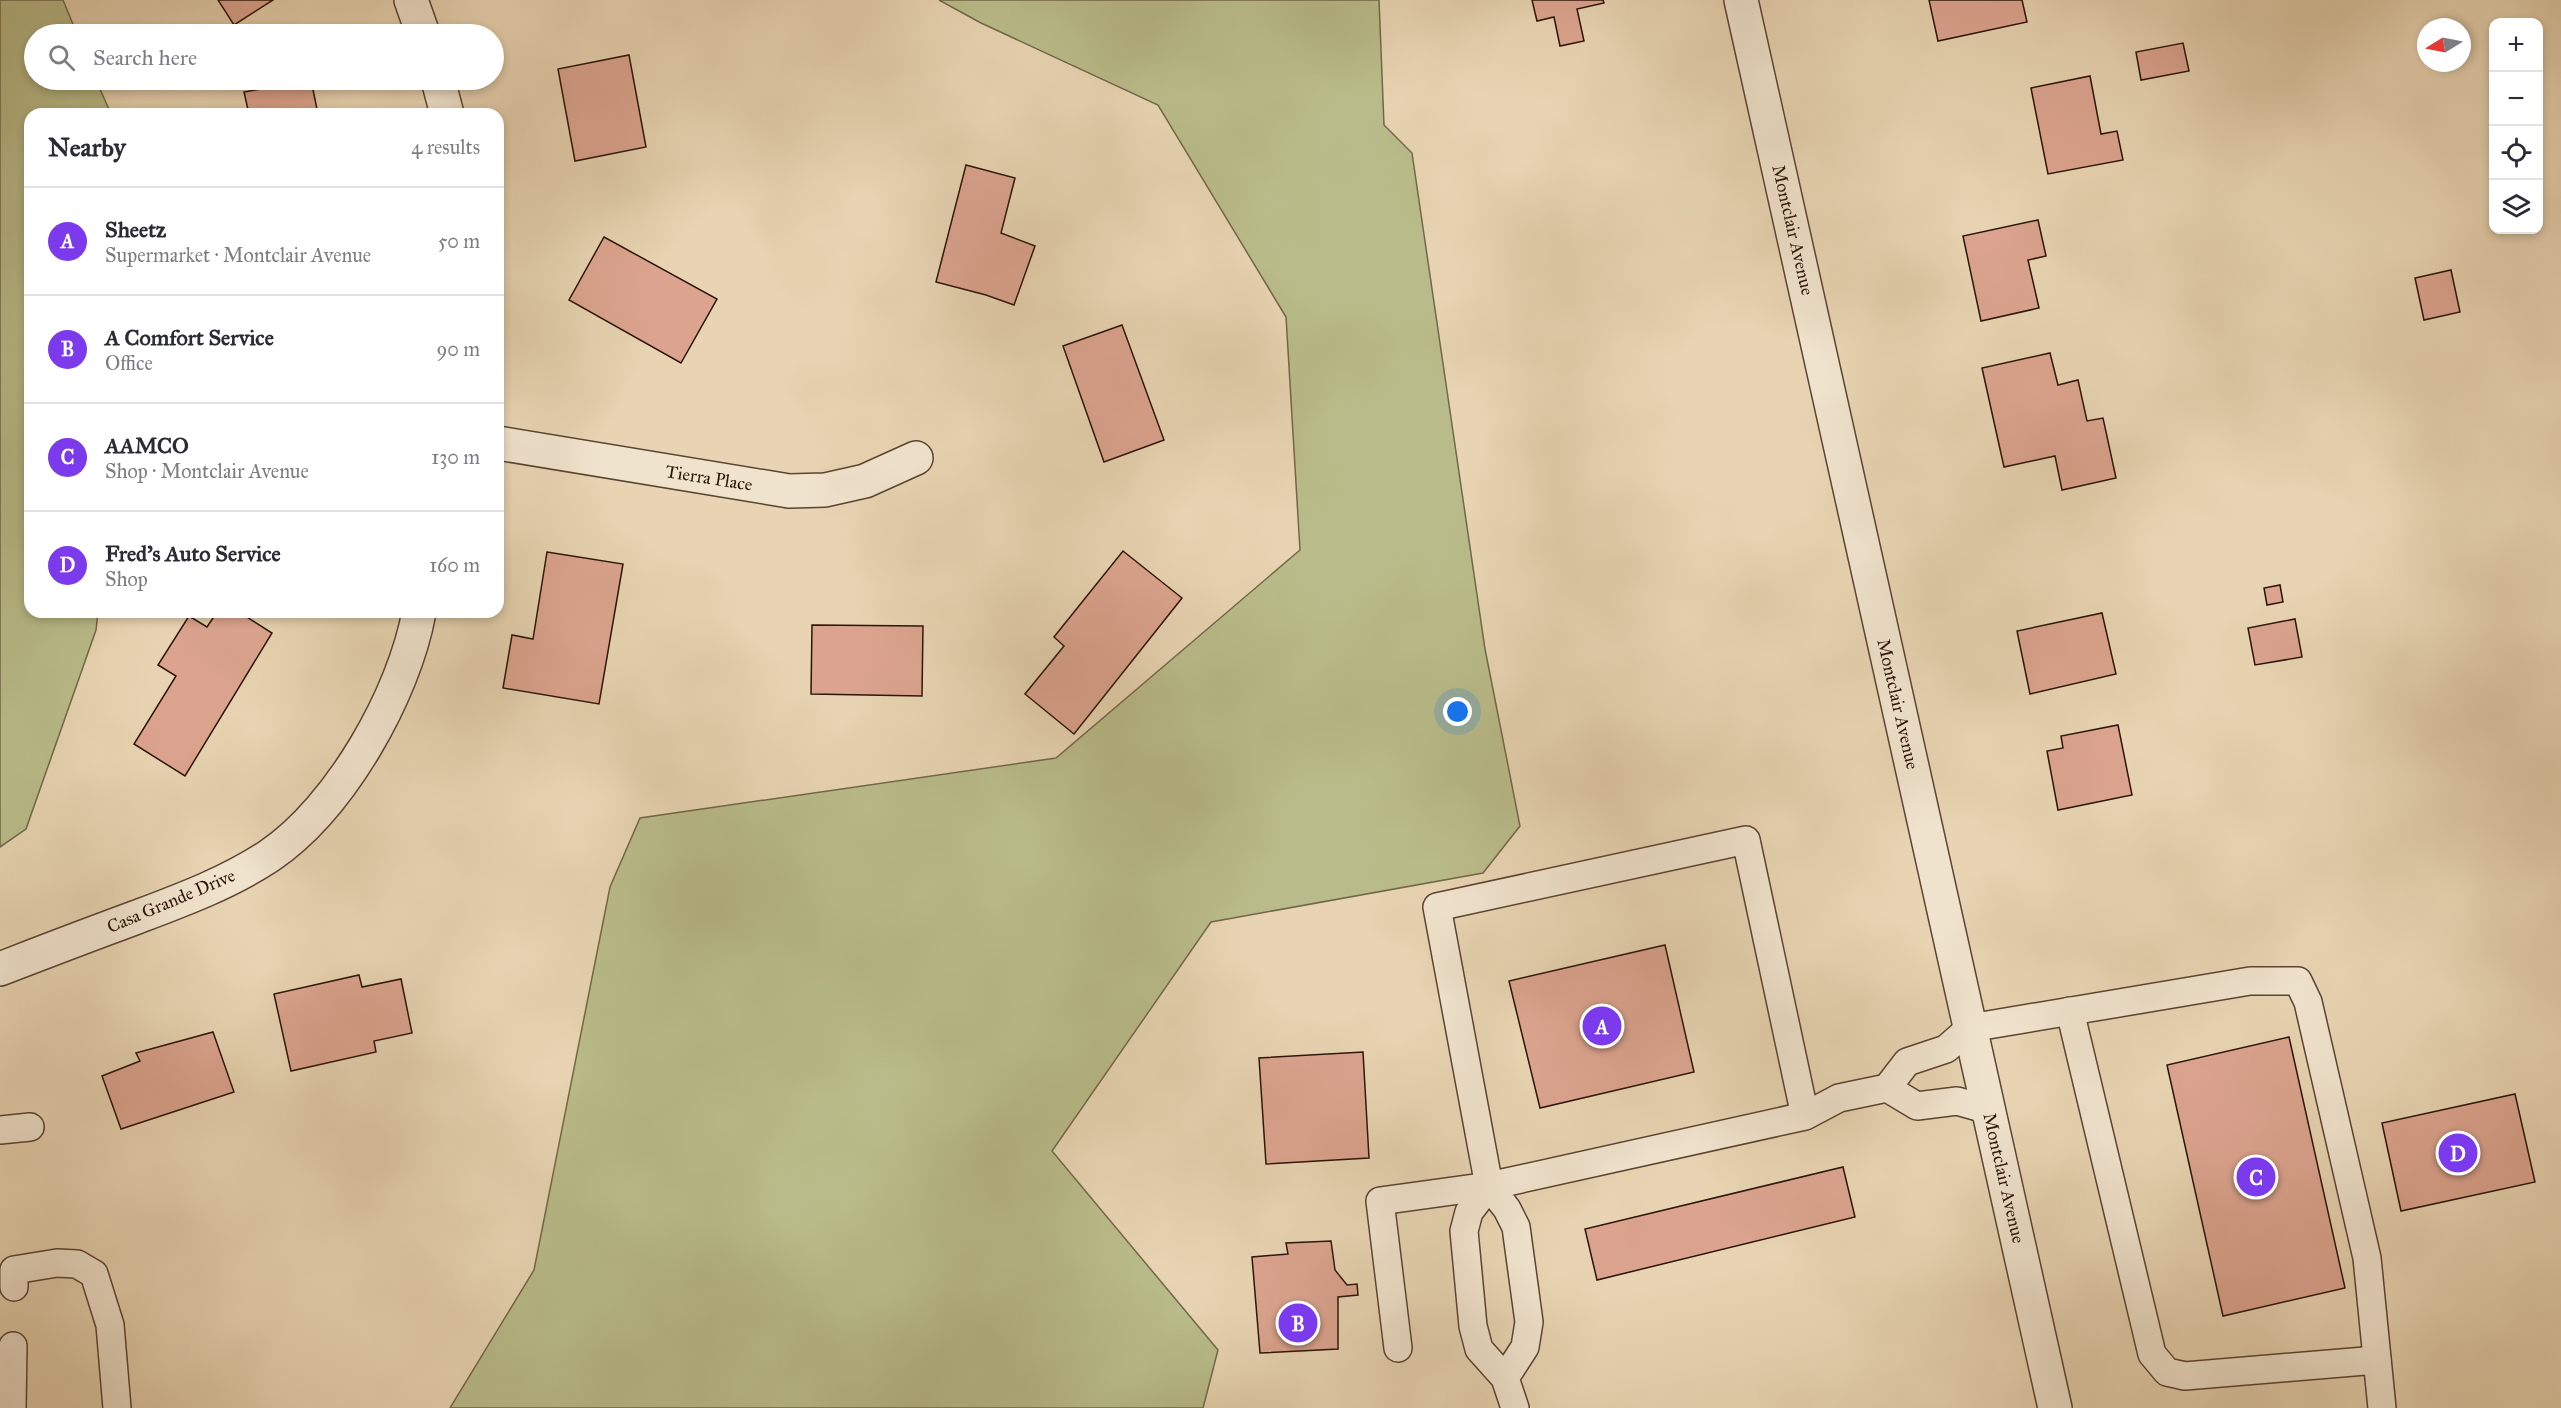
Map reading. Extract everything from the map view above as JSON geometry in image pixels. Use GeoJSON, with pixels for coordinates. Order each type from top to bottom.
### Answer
{"type":"FeatureCollection","features":[{"type":"Feature","properties":{"kind":"street"},"geometry":{"type":"LineString","coordinates":[[411,0],[419,24]]}},
{"type":"Feature","properties":{"kind":"street","name":"Montclair Avenue"},"geometry":{"type":"LineString","coordinates":[[1741,0],[2055,1408]]}},
{"type":"Feature","properties":{"kind":"street"},"geometry":{"type":"LineString","coordinates":[[441,90],[445,108]]}},
{"type":"Feature","properties":{"kind":"street","name":"Tierra Place"},"geometry":{"type":"LineString","coordinates":[[504,444],[789,491],[825,490],[865,481],[916,458]]}},
{"type":"Feature","properties":{"kind":"street","name":"Casa Grande Drive"},"geometry":{"type":"LineString","coordinates":[[0,969],[196,894],[238,874],[278,849],[301,829],[357,762],[381,720],[404,666],[417,618]]}},
{"type":"Feature","properties":{"kind":"lane"},"geometry":{"type":"LineString","coordinates":[[1505,1378],[1525,1347],[1529,1322],[1516,1227],[1507,1209],[1489,1186],[1437,907],[1746,840],[1805,1116]]}},
{"type":"Feature","properties":{"kind":"lane"},"geometry":{"type":"LineString","coordinates":[[1398,1348],[1380,1201],[1489,1186],[1805,1116],[1839,1098],[1887,1088],[1907,1062],[1946,1049],[1970,1028],[2250,981],[2298,981],[2308,1002],[2367,1258],[2382,1408]]}},
{"type":"Feature","properties":{"kind":"lane"},"geometry":{"type":"LineString","coordinates":[[2070,1011],[2152,1353],[2167,1372],[2185,1376],[2377,1360]]}},
{"type":"Feature","properties":{"kind":"lane"},"geometry":{"type":"LineString","coordinates":[[1887,1088],[1917,1107],[1956,1101],[1989,1110]]}},
{"type":"Feature","properties":{"kind":"lane"},"geometry":{"type":"LineString","coordinates":[[0,1130],[30,1127]]}},
{"type":"Feature","properties":{"kind":"lane"},"geometry":{"type":"LineString","coordinates":[[1489,1186],[1469,1212],[1464,1231],[1473,1326],[1479,1349],[1505,1378],[1515,1408]]}},
{"type":"Feature","properties":{"kind":"lane"},"geometry":{"type":"LineString","coordinates":[[14,1287],[15,1270],[57,1263],[77,1264],[94,1274],[110,1325],[117,1408]]}},
{"type":"Feature","properties":{"kind":"lane"},"geometry":{"type":"LineString","coordinates":[[12,1408],[13,1346]]}},
{"type":"Feature","properties":{"kind":"green space"},"geometry":{"type":"Polygon","coordinates":[[[0,0],[63,0],[73,24],[24,24],[24,90],[100,90],[108,108],[24,108],[24,618],[97,618],[96,630],[26,829],[0,847],[0,0]]]}},
{"type":"Feature","properties":{"kind":"green space"},"geometry":{"type":"Polygon","coordinates":[[[939,0],[1379,0],[1384,125],[1412,153],[1485,649],[1520,826],[1483,873],[1211,922],[1052,1151],[1218,1350],[1203,1408],[450,1408],[534,1270],[610,887],[640,818],[1056,758],[1300,550],[1286,317],[1158,105],[981,23],[939,0]]]}},
{"type":"Feature","properties":{"kind":"building"},"geometry":{"type":"Polygon","coordinates":[[[218,0],[273,0],[236,24],[218,0]]]}},
{"type":"Feature","properties":{"kind":"building"},"geometry":{"type":"Polygon","coordinates":[[[1532,0],[1603,0],[1604,3],[1577,9],[1584,41],[1560,46],[1554,17],[1537,21],[1532,0]]]}},
{"type":"Feature","properties":{"kind":"building"},"geometry":{"type":"Polygon","coordinates":[[[1929,0],[2022,0],[2027,22],[1938,41],[1929,0]]]}},
{"type":"Feature","properties":{"kind":"building"},"geometry":{"type":"Polygon","coordinates":[[[2183,43],[2189,71],[2141,80],[2136,52],[2183,43]]]}},
{"type":"Feature","properties":{"kind":"building"},"geometry":{"type":"Polygon","coordinates":[[[629,55],[646,147],[575,161],[558,69],[629,55]]]}},
{"type":"Feature","properties":{"kind":"building"},"geometry":{"type":"Polygon","coordinates":[[[2090,76],[2101,134],[2117,131],[2123,160],[2048,174],[2031,88],[2090,76]]]}},
{"type":"Feature","properties":{"kind":"building"},"geometry":{"type":"Polygon","coordinates":[[[313,90],[317,108],[248,108],[244,92],[313,90]]]}},
{"type":"Feature","properties":{"kind":"building"},"geometry":{"type":"Polygon","coordinates":[[[966,165],[1015,178],[1001,233],[1035,246],[1014,305],[936,282],[966,165]]]}},
{"type":"Feature","properties":{"kind":"building"},"geometry":{"type":"Polygon","coordinates":[[[2038,220],[2046,256],[2028,260],[2039,308],[1981,321],[1963,236],[2038,220]]]}},
{"type":"Feature","properties":{"kind":"building"},"geometry":{"type":"Polygon","coordinates":[[[604,237],[717,299],[681,363],[569,300],[604,237]]]}},
{"type":"Feature","properties":{"kind":"building"},"geometry":{"type":"Polygon","coordinates":[[[2451,270],[2460,312],[2424,320],[2415,278],[2451,270]]]}},
{"type":"Feature","properties":{"kind":"building"},"geometry":{"type":"Polygon","coordinates":[[[1122,325],[1164,440],[1104,462],[1063,346],[1122,325]]]}},
{"type":"Feature","properties":{"kind":"building"},"geometry":{"type":"Polygon","coordinates":[[[2050,353],[2058,385],[2078,380],[2087,421],[2103,418],[2116,478],[2062,490],[2055,456],[2004,467],[1982,368],[2050,353]]]}},
{"type":"Feature","properties":{"kind":"building"},"geometry":{"type":"Polygon","coordinates":[[[1123,551],[1182,598],[1074,734],[1025,694],[1064,646],[1054,637],[1123,551]]]}},
{"type":"Feature","properties":{"kind":"building"},"geometry":{"type":"Polygon","coordinates":[[[547,552],[623,564],[599,704],[503,688],[512,635],[533,639],[547,552]]]}},
{"type":"Feature","properties":{"kind":"building"},"geometry":{"type":"Polygon","coordinates":[[[2280,585],[2283,602],[2267,605],[2264,588],[2280,585]]]}},
{"type":"Feature","properties":{"kind":"building"},"geometry":{"type":"Polygon","coordinates":[[[2102,613],[2116,674],[2030,694],[2017,631],[2102,613]]]}},
{"type":"Feature","properties":{"kind":"building"},"geometry":{"type":"Polygon","coordinates":[[[188,618],[192,618],[207,627],[213,618],[248,618],[272,633],[185,776],[134,744],[176,676],[158,665],[188,618]]]}},
{"type":"Feature","properties":{"kind":"building"},"geometry":{"type":"Polygon","coordinates":[[[2295,619],[2302,657],[2255,665],[2248,628],[2295,619]]]}},
{"type":"Feature","properties":{"kind":"building"},"geometry":{"type":"Polygon","coordinates":[[[812,625],[923,626],[922,696],[811,694],[812,625]]]}},
{"type":"Feature","properties":{"kind":"building"},"geometry":{"type":"Polygon","coordinates":[[[2118,725],[2132,795],[2058,810],[2047,751],[2063,748],[2061,736],[2118,725]]]}},
{"type":"Feature","properties":{"kind":"building"},"geometry":{"type":"Polygon","coordinates":[[[1665,945],[1694,1072],[1540,1108],[1509,981],[1665,945]]]}},
{"type":"Feature","properties":{"kind":"building"},"geometry":{"type":"Polygon","coordinates":[[[359,975],[362,987],[401,979],[412,1033],[374,1041],[376,1052],[291,1071],[274,994],[359,975]]]}},
{"type":"Feature","properties":{"kind":"building"},"geometry":{"type":"Polygon","coordinates":[[[213,1032],[234,1092],[121,1129],[102,1076],[140,1061],[136,1053],[213,1032]]]}},
{"type":"Feature","properties":{"kind":"building"},"geometry":{"type":"Polygon","coordinates":[[[2289,1037],[2345,1288],[2223,1316],[2167,1065],[2289,1037]]]}},
{"type":"Feature","properties":{"kind":"building"},"geometry":{"type":"Polygon","coordinates":[[[1363,1052],[1369,1158],[1266,1164],[1259,1058],[1363,1052]]]}},
{"type":"Feature","properties":{"kind":"building"},"geometry":{"type":"Polygon","coordinates":[[[2515,1094],[2535,1182],[2401,1211],[2382,1123],[2515,1094]]]}},
{"type":"Feature","properties":{"kind":"building"},"geometry":{"type":"Polygon","coordinates":[[[1843,1167],[1855,1217],[1597,1280],[1585,1229],[1843,1167]]]}},
{"type":"Feature","properties":{"kind":"building"},"geometry":{"type":"Polygon","coordinates":[[[1331,1241],[1335,1270],[1347,1285],[1357,1284],[1358,1295],[1338,1297],[1338,1349],[1260,1353],[1252,1257],[1288,1254],[1286,1243],[1331,1241]]]}},
{"type":"Feature","properties":{"kind":"place","name":"Sheetz"},"geometry":{"type":"Point","coordinates":[1602,1026]}},
{"type":"Feature","properties":{"kind":"place","name":"Fred's Auto Service"},"geometry":{"type":"Point","coordinates":[2458,1153]}},
{"type":"Feature","properties":{"kind":"place","name":"AAMCO"},"geometry":{"type":"Point","coordinates":[2256,1177]}},
{"type":"Feature","properties":{"kind":"place","name":"A Comfort Service"},"geometry":{"type":"Point","coordinates":[1298,1323]}}]}
